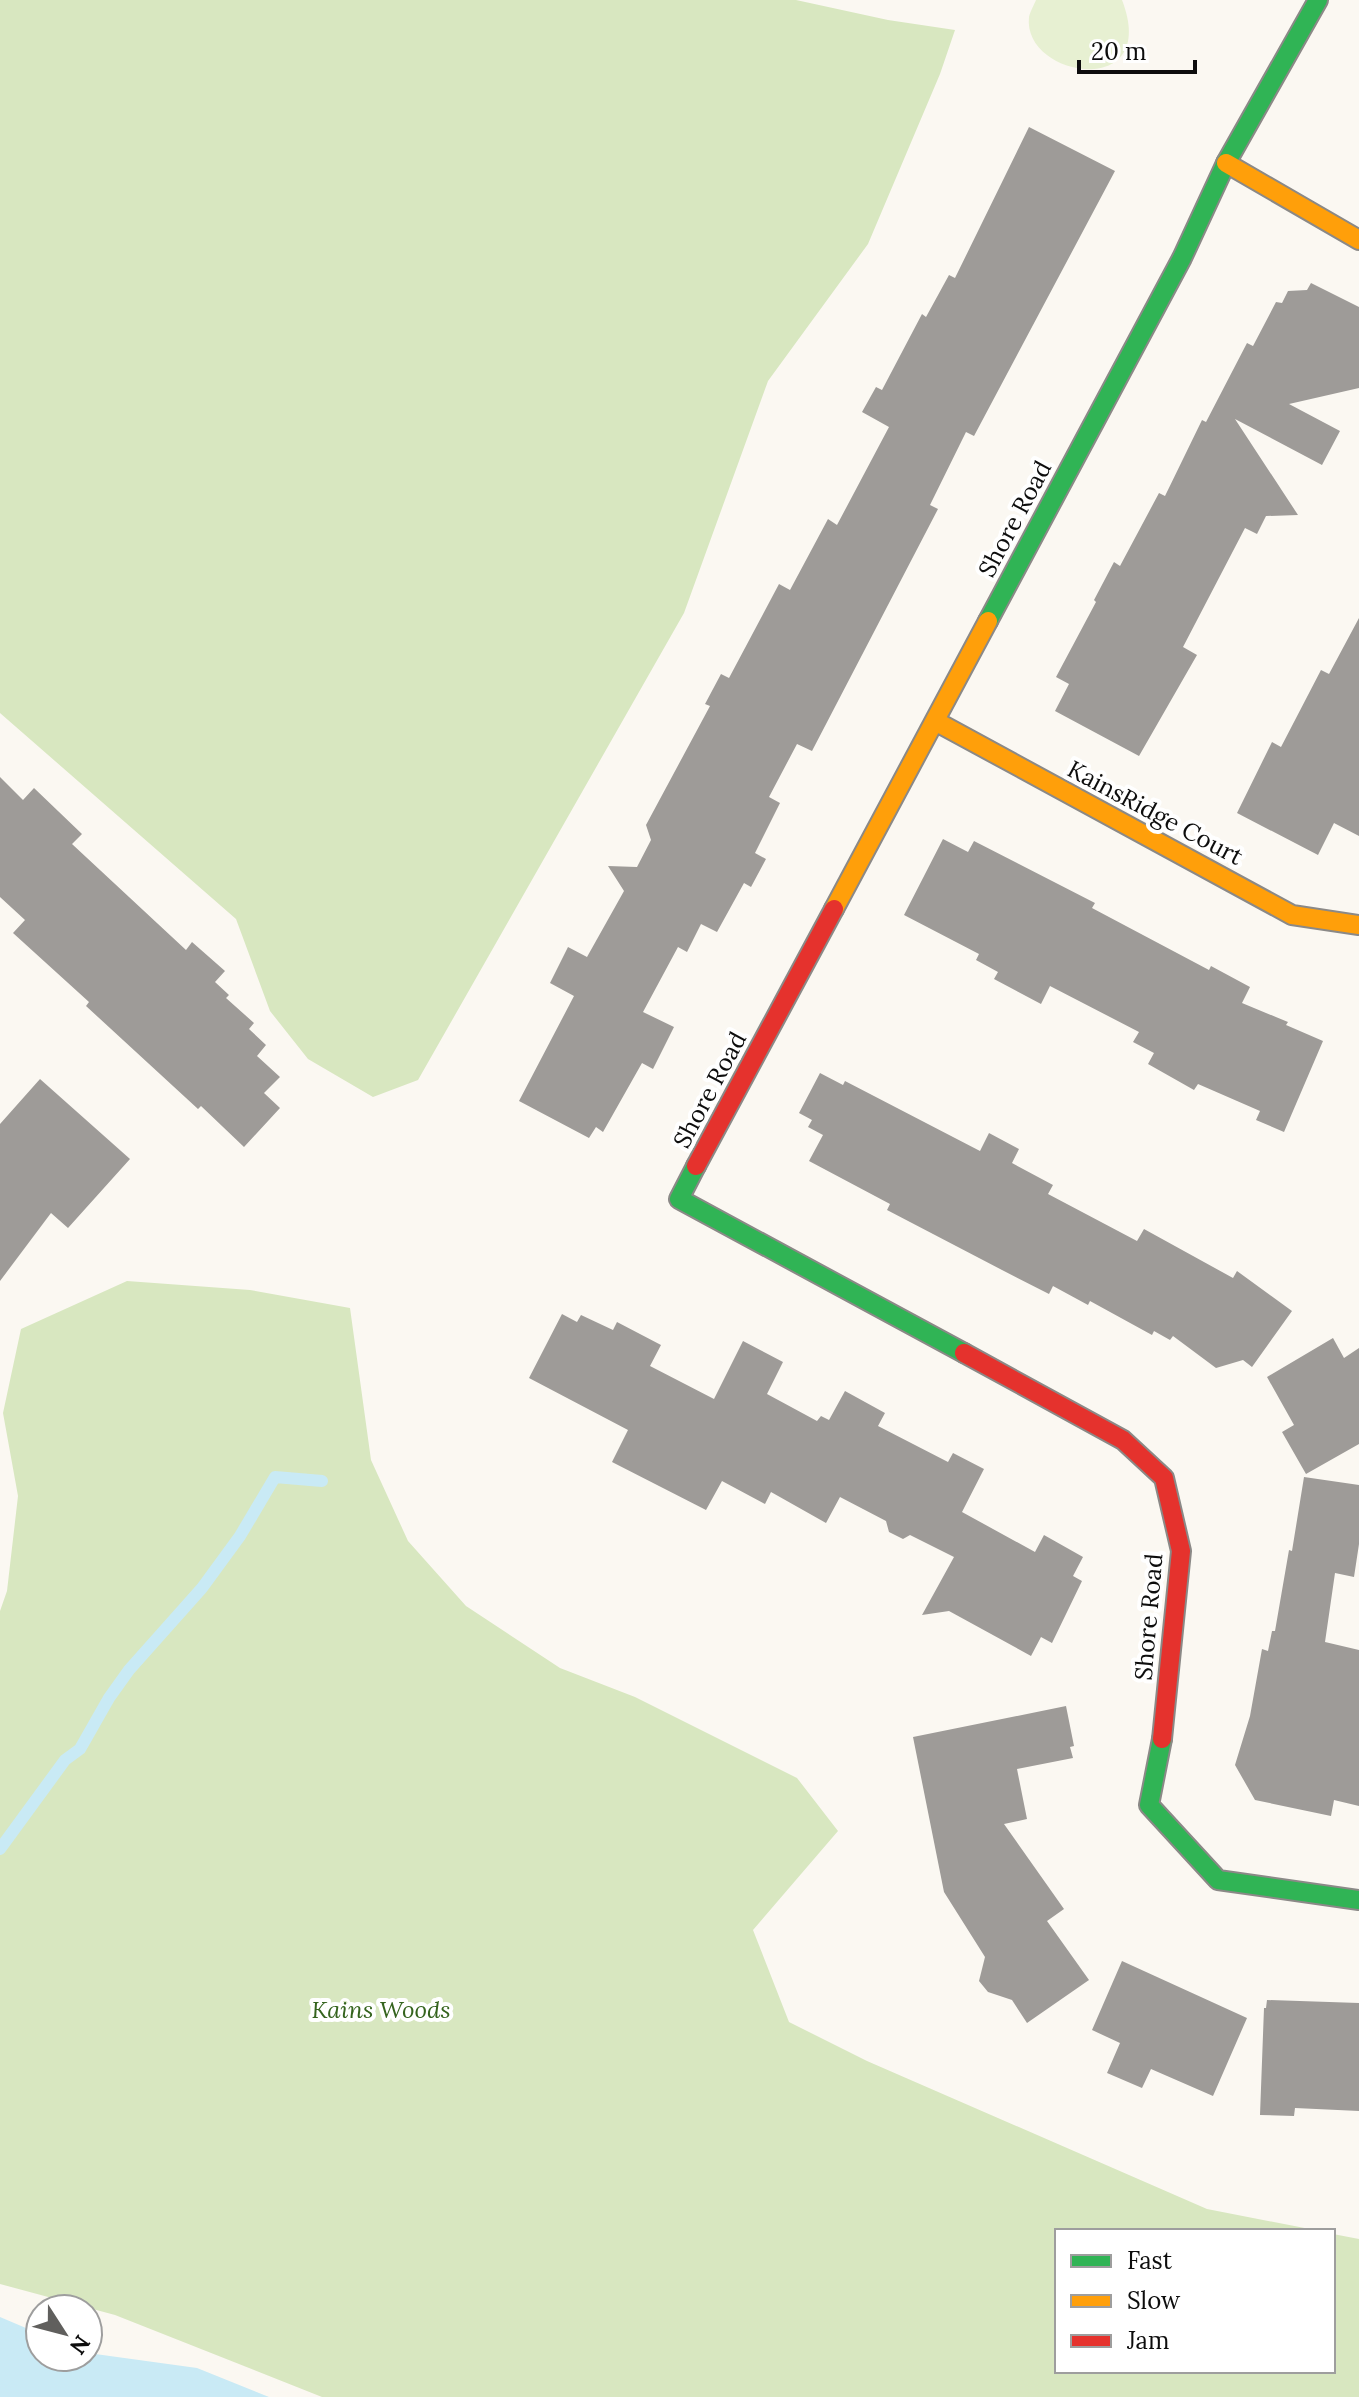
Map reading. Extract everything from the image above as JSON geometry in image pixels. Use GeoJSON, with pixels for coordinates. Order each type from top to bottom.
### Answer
{"type":"FeatureCollection","features":[{"type":"Feature","properties":{"kind":"street","name":"Shore Road"},"geometry":{"type":"LineString","coordinates":[[1318,0],[1226,163],[1182,258],[679,1199],[1123,1440],[1164,1478],[1181,1551],[1161,1745],[1149,1805],[1218,1880],[1359,1900]]}},
{"type":"Feature","properties":{"kind":"street"},"geometry":{"type":"LineString","coordinates":[[1226,163],[1359,240]]}},
{"type":"Feature","properties":{"kind":"street","name":"KainsRidge Court"},"geometry":{"type":"LineString","coordinates":[[935,721],[1292,915],[1359,925]]}},
{"type":"Feature","properties":{"kind":"green space"},"geometry":{"type":"Polygon","coordinates":[[[0,0],[796,0],[888,20],[955,30],[940,74],[868,244],[768,381],[684,613],[418,1080],[373,1097],[308,1059],[270,1011],[236,919],[0,713],[0,0]]]}},
{"type":"Feature","properties":{"kind":"green space"},"geometry":{"type":"Polygon","coordinates":[[[1036,0],[1122,0],[1129,32],[1123,54],[1108,66],[1088,69],[1066,65],[1046,54],[1033,38],[1029,17],[1036,0]]]}},
{"type":"Feature","properties":{"kind":"green space","name":"Kains Woods"},"geometry":{"type":"Polygon","coordinates":[[[127,1281],[250,1290],[350,1308],[371,1460],[408,1541],[466,1606],[560,1668],[635,1697],[797,1778],[838,1831],[753,1930],[789,2022],[867,2061],[1207,2209],[1310,2229],[1055,2229],[1055,2373],[1335,2373],[1335,2234],[1359,2239],[1359,2397],[322,2397],[104,2312],[104,2293],[33,2293],[0,2284],[0,1611],[7,1591],[18,1496],[3,1413],[21,1329],[127,1281]]]}},
{"type":"Feature","properties":{"kind":"water"},"geometry":{"type":"Polygon","coordinates":[[[0,2317],[24,2327],[24,2373],[104,2373],[104,2355],[197,2368],[269,2397],[0,2397],[0,2317]]]}},
{"type":"Feature","properties":{"kind":"building"},"geometry":{"type":"Polygon","coordinates":[[[1029,127],[1115,171],[974,436],[966,432],[930,505],[938,509],[812,751],[797,744],[769,797],[780,803],[755,853],[766,859],[751,887],[744,883],[717,932],[701,924],[687,952],[678,947],[643,1012],[674,1027],[653,1069],[642,1063],[603,1132],[596,1127],[589,1138],[519,1101],[574,996],[550,983],[568,947],[587,957],[624,891],[608,866],[637,867],[651,840],[646,825],[710,706],[705,704],[721,674],[729,678],[779,584],[790,590],[828,519],[837,525],[889,427],[862,412],[876,387],[882,390],[922,314],[926,317],[949,275],[955,278],[1029,127]]]}},
{"type":"Feature","properties":{"kind":"building"},"geometry":{"type":"Polygon","coordinates":[[[1311,283],[1359,307],[1359,388],[1289,404],[1340,431],[1322,465],[1235,419],[1298,515],[1266,516],[1257,534],[1245,528],[1183,647],[1197,655],[1139,756],[1055,711],[1069,684],[1056,677],[1114,562],[1120,566],[1159,493],[1165,496],[1202,420],[1206,422],[1247,343],[1253,346],[1276,302],[1282,303],[1288,291],[1307,290],[1311,283]]]}},
{"type":"Feature","properties":{"kind":"building"},"geometry":{"type":"Polygon","coordinates":[[[1359,618],[1359,836],[1334,823],[1318,855],[1237,813],[1272,742],[1281,747],[1321,670],[1329,674],[1359,618]]]}},
{"type":"Feature","properties":{"kind":"building"},"geometry":{"type":"Polygon","coordinates":[[[0,777],[23,800],[34,788],[82,834],[72,844],[186,950],[192,942],[225,971],[215,982],[229,995],[226,998],[254,1023],[249,1029],[266,1045],[257,1056],[280,1077],[264,1093],[280,1108],[244,1147],[86,1006],[89,1002],[13,933],[25,920],[0,897],[0,777]]]}},
{"type":"Feature","properties":{"kind":"building"},"geometry":{"type":"Polygon","coordinates":[[[943,839],[968,852],[974,841],[1095,903],[1092,908],[1209,970],[1211,966],[1250,987],[1242,1003],[1323,1041],[1284,1132],[1256,1120],[1260,1111],[1198,1084],[1194,1090],[1148,1064],[1154,1053],[1133,1042],[1139,1032],[1050,986],[1041,1004],[994,979],[998,972],[976,960],[979,954],[904,915],[943,839]]]}},
{"type":"Feature","properties":{"kind":"building"},"geometry":{"type":"Polygon","coordinates":[[[820,1073],[843,1085],[845,1081],[980,1151],[989,1133],[1019,1149],[1012,1163],[1053,1185],[1048,1194],[1137,1241],[1144,1229],[1233,1278],[1237,1271],[1292,1311],[1252,1367],[1243,1360],[1216,1368],[1173,1336],[1170,1340],[1154,1331],[1152,1335],[1090,1301],[1088,1305],[1053,1286],[1049,1294],[887,1210],[890,1204],[809,1161],[823,1135],[808,1127],[812,1120],[799,1113],[820,1073]]]}},
{"type":"Feature","properties":{"kind":"building"},"geometry":{"type":"Polygon","coordinates":[[[40,1079],[130,1159],[68,1228],[51,1213],[0,1281],[0,1124],[40,1079]]]}},
{"type":"Feature","properties":{"kind":"building"},"geometry":{"type":"Polygon","coordinates":[[[562,1314],[577,1322],[581,1315],[613,1330],[617,1322],[661,1345],[650,1366],[714,1399],[743,1341],[783,1362],[767,1394],[817,1421],[821,1416],[829,1420],[845,1391],[885,1413],[878,1426],[948,1462],[953,1453],[984,1469],[962,1512],[1035,1552],[1044,1535],[1083,1557],[1073,1576],[1082,1581],[1052,1643],[1041,1637],[1031,1656],[949,1611],[922,1615],[954,1557],[910,1535],[903,1539],[889,1532],[886,1521],[840,1497],[826,1523],[771,1492],[765,1504],[722,1481],[706,1510],[612,1462],[628,1430],[529,1378],[562,1314]]]}},
{"type":"Feature","properties":{"kind":"building"},"geometry":{"type":"Polygon","coordinates":[[[1333,1338],[1344,1358],[1359,1348],[1359,1444],[1306,1474],[1282,1432],[1294,1425],[1267,1377],[1333,1338]]]}},
{"type":"Feature","properties":{"kind":"building"},"geometry":{"type":"Polygon","coordinates":[[[1304,1477],[1359,1485],[1359,1544],[1354,1577],[1335,1573],[1325,1642],[1359,1650],[1359,1806],[1334,1800],[1331,1816],[1255,1800],[1235,1765],[1250,1716],[1262,1649],[1268,1651],[1272,1631],[1275,1631],[1304,1477]]]}},
{"type":"Feature","properties":{"kind":"building"},"geometry":{"type":"Polygon","coordinates":[[[1066,1706],[1074,1746],[1070,1747],[1073,1758],[1017,1769],[1027,1819],[1004,1824],[1064,1909],[1047,1921],[1089,1980],[1027,2023],[1012,2000],[988,1992],[979,1981],[985,1957],[944,1892],[913,1737],[1066,1706]]]}},
{"type":"Feature","properties":{"kind":"building"},"geometry":{"type":"Polygon","coordinates":[[[1122,1961],[1247,2018],[1213,2096],[1151,2069],[1142,2088],[1107,2073],[1120,2043],[1092,2030],[1122,1961]]]}},
{"type":"Feature","properties":{"kind":"building"},"geometry":{"type":"Polygon","coordinates":[[[1267,2000],[1359,2003],[1359,2111],[1295,2108],[1294,2116],[1260,2115],[1264,2008],[1267,2000]]]}},
{"type":"Feature","properties":{"kind":"waterway"},"geometry":{"type":"LineString","coordinates":[[0,1849],[65,1760],[80,1749],[129,1670],[202,1588],[240,1536],[275,1477],[322,1481]]}},
{"type":"Feature","properties":{"kind":"traffic: fast"},"geometry":{"type":"LineString","coordinates":[[988,621],[1182,258],[1226,163],[1318,0]]}},
{"type":"Feature","properties":{"kind":"traffic: fast"},"geometry":{"type":"LineString","coordinates":[[696,1166],[679,1199],[964,1353]]}},
{"type":"Feature","properties":{"kind":"traffic: fast"},"geometry":{"type":"LineString","coordinates":[[1162,1739],[1149,1805],[1218,1880],[1359,1900]]}},
{"type":"Feature","properties":{"kind":"traffic: slow"},"geometry":{"type":"LineString","coordinates":[[1226,163],[1359,240]]}},
{"type":"Feature","properties":{"kind":"traffic: slow"},"geometry":{"type":"LineString","coordinates":[[834,909],[988,621]]}},
{"type":"Feature","properties":{"kind":"traffic: slow"},"geometry":{"type":"LineString","coordinates":[[935,721],[1292,915],[1359,925]]}},
{"type":"Feature","properties":{"kind":"traffic: jam"},"geometry":{"type":"LineString","coordinates":[[696,1166],[834,909]]}},
{"type":"Feature","properties":{"kind":"traffic: jam"},"geometry":{"type":"LineString","coordinates":[[964,1353],[1123,1440],[1164,1478],[1181,1551],[1162,1739]]}}]}
